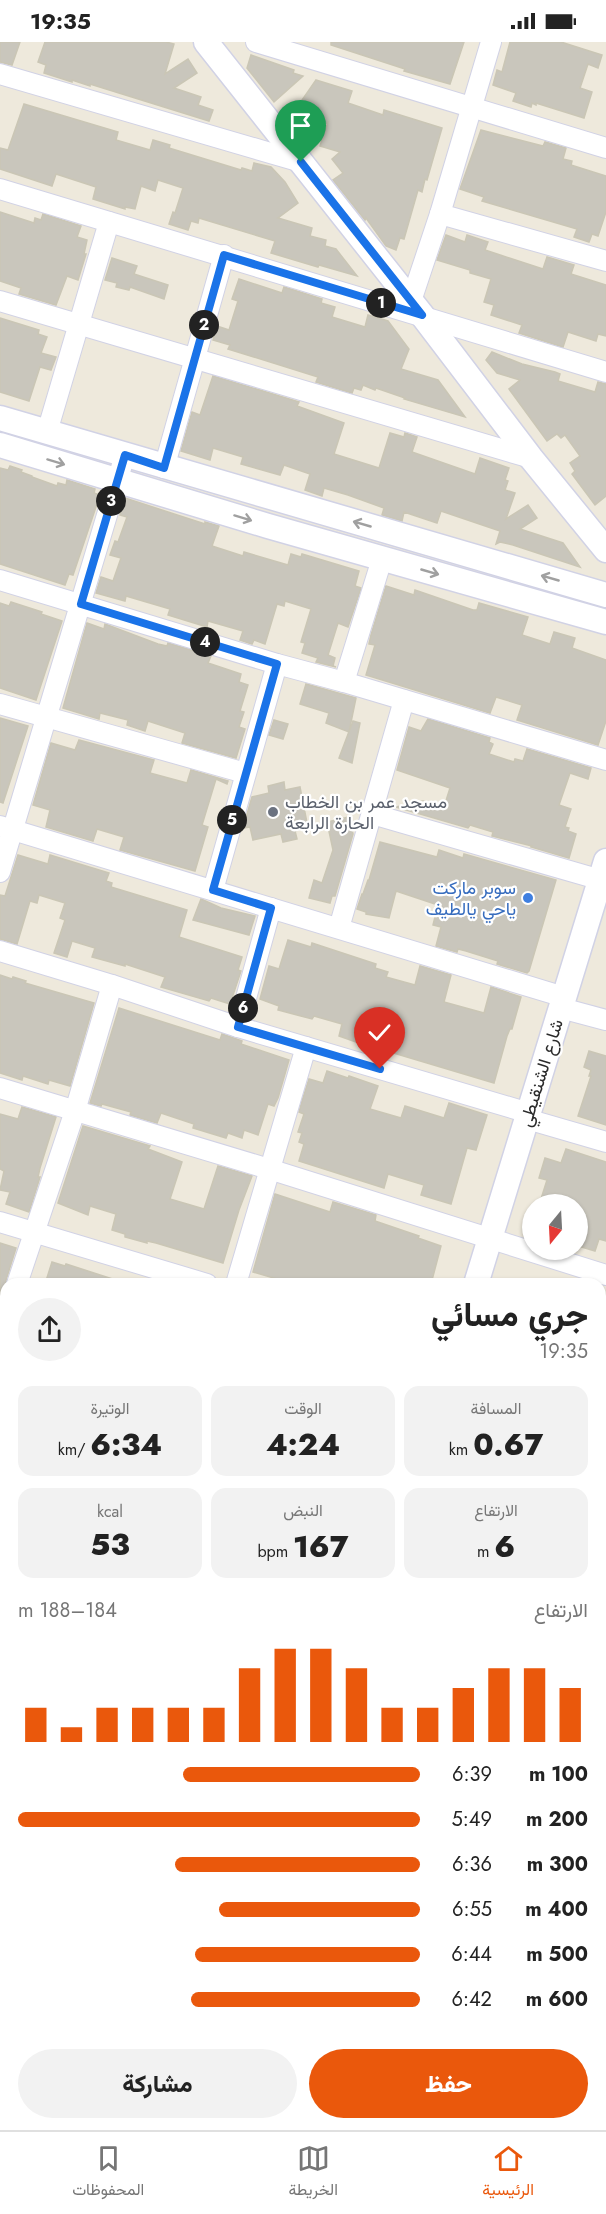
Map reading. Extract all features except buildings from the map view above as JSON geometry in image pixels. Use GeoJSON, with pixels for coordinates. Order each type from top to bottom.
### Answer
{"type":"FeatureCollection","features":[{"type":"Feature","properties":{"kind":"street"},"geometry":{"type":"LineString","coordinates":[[206,42],[531,458],[606,550]]}},
{"type":"Feature","properties":{"kind":"street"},"geometry":{"type":"LineString","coordinates":[[256,42],[606,148]]}},
{"type":"Feature","properties":{"kind":"street"},"geometry":{"type":"LineString","coordinates":[[416,308],[440,214],[491,42]]}},
{"type":"Feature","properties":{"kind":"street"},"geometry":{"type":"LineString","coordinates":[[0,74],[301,162]]}},
{"type":"Feature","properties":{"kind":"street"},"geometry":{"type":"LineString","coordinates":[[0,189],[224,255],[416,308],[606,372]]}},
{"type":"Feature","properties":{"kind":"street"},"geometry":{"type":"LineString","coordinates":[[440,214],[606,261]]}},
{"type":"Feature","properties":{"kind":"street"},"geometry":{"type":"LineString","coordinates":[[47,432],[109,222]]}},
{"type":"Feature","properties":{"kind":"street"},"geometry":{"type":"LineString","coordinates":[[164,468],[224,255]]}},
{"type":"Feature","properties":{"kind":"street"},"geometry":{"type":"LineString","coordinates":[[0,301],[531,458]]}},
{"type":"Feature","properties":{"kind":"street"},"geometry":{"type":"LineString","coordinates":[[0,418],[164,468],[606,595]]}},
{"type":"Feature","properties":{"kind":"street"},"geometry":{"type":"LineString","coordinates":[[0,445],[382,559],[606,622]]}},
{"type":"Feature","properties":{"kind":"street"},"geometry":{"type":"LineString","coordinates":[[0,872],[6,828],[47,718],[125,455]]}},
{"type":"Feature","properties":{"kind":"street"},"geometry":{"type":"LineString","coordinates":[[344,682],[382,559]]}},
{"type":"Feature","properties":{"kind":"street"},"geometry":{"type":"LineString","coordinates":[[0,580],[606,760]]}},
{"type":"Feature","properties":{"kind":"street"},"geometry":{"type":"LineString","coordinates":[[213,890],[277,664]]}},
{"type":"Feature","properties":{"kind":"street"},"geometry":{"type":"LineString","coordinates":[[339,928],[404,700]]}},
{"type":"Feature","properties":{"kind":"street"},"geometry":{"type":"LineString","coordinates":[[0,704],[245,773]]}},
{"type":"Feature","properties":{"kind":"street"},"geometry":{"type":"LineString","coordinates":[[372,814],[603,871]]}},
{"type":"Feature","properties":{"kind":"street"},"geometry":{"type":"LineString","coordinates":[[6,828],[339,928],[563,1002],[606,1020]]}},
{"type":"Feature","properties":{"kind":"street","name":"شارع الشنقيطي"},"geometry":{"type":"LineString","coordinates":[[478,1278],[603,871]]}},
{"type":"Feature","properties":{"kind":"street"},"geometry":{"type":"LineString","coordinates":[[238,1027],[271,908]]}},
{"type":"Feature","properties":{"kind":"street"},"geometry":{"type":"LineString","coordinates":[[0,951],[606,1142]]}},
{"type":"Feature","properties":{"kind":"street"},"geometry":{"type":"LineString","coordinates":[[19,1278],[75,1111],[112,985]]}},
{"type":"Feature","properties":{"kind":"street"},"geometry":{"type":"LineString","coordinates":[[238,1278],[306,1047]]}},
{"type":"Feature","properties":{"kind":"street"},"geometry":{"type":"LineString","coordinates":[[0,1088],[269,1169],[606,1275]]}},
{"type":"Feature","properties":{"kind":"street"},"geometry":{"type":"LineString","coordinates":[[0,1222],[184,1278]]}},
{"type":"Feature","properties":{"kind":"place","name":"مسجد عمر بن الخطاب الحارة الرابعة"},"geometry":{"type":"Point","coordinates":[273,812]}},
{"type":"Feature","properties":{"kind":"place","name":"سوبر ماركت ياحي يالطيف"},"geometry":{"type":"Point","coordinates":[528,898]}},
{"type":"Feature","properties":{"kind":"route"},"geometry":{"type":"LineString","coordinates":[[301,162],[422,315],[224,255],[164,468],[125,455],[81,604],[277,664],[213,890],[271,908],[238,1027],[380,1069]]}}]}
